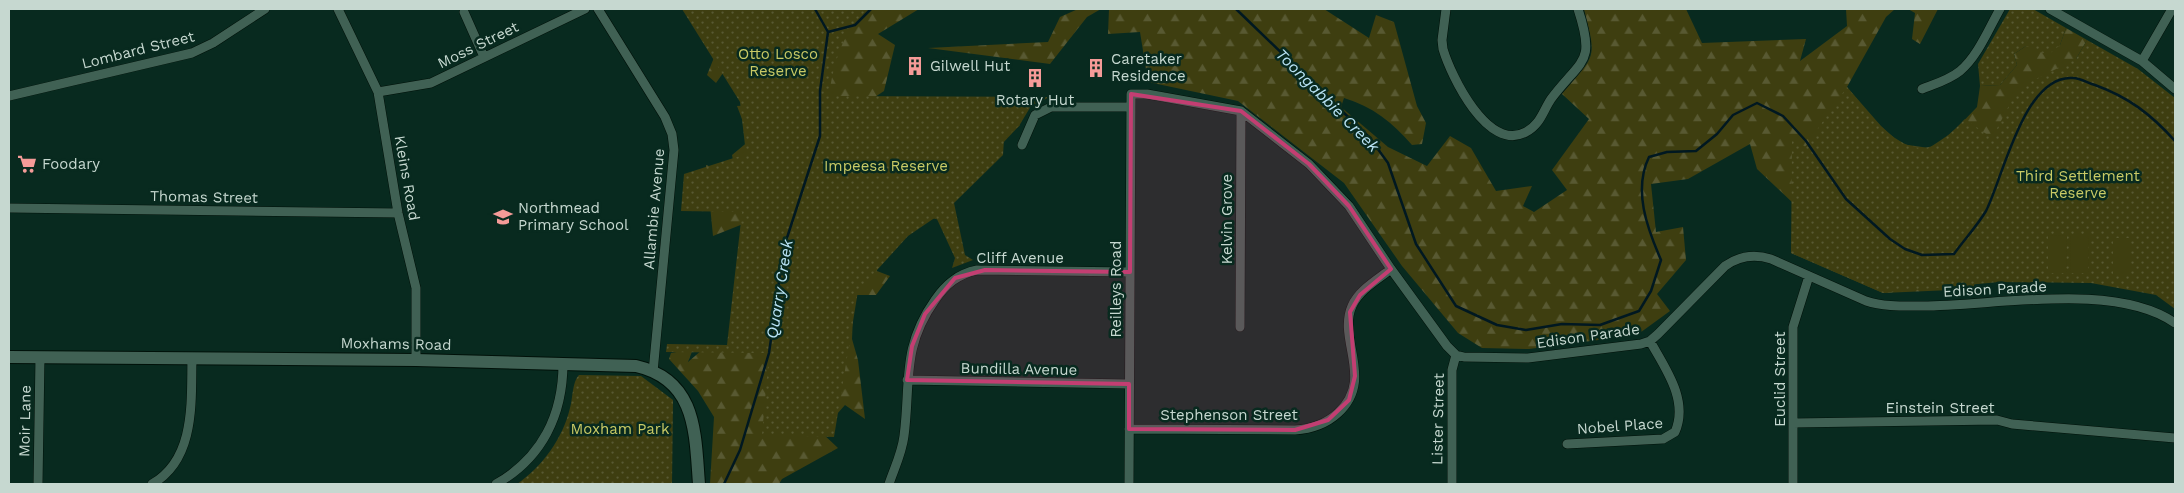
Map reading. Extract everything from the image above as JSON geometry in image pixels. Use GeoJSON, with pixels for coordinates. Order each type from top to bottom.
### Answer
{"type":"FeatureCollection","features":[{"type":"Feature","properties":{"kind":"street","name":"Lombard Street"},"geometry":{"type":"LineString","coordinates":[[9,96],[192,53],[265,9]]}},
{"type":"Feature","properties":{"kind":"street","name":"Kleins Road"},"geometry":{"type":"LineString","coordinates":[[338,9],[378,92],[398,213],[416,288],[416,360]]}},
{"type":"Feature","properties":{"kind":"street","name":"Moss Street"},"geometry":{"type":"LineString","coordinates":[[378,92],[431,83],[585,9]]}},
{"type":"Feature","properties":{"kind":"street","name":"Allambie Avenue"},"geometry":{"type":"LineString","coordinates":[[598,9],[665,117],[672,134],[674,150],[653,372]]}},
{"type":"Feature","properties":{"kind":"street"},"geometry":{"type":"LineString","coordinates":[[1446,9],[1442,40],[1443,49],[1463,94],[1471,108],[1488,123],[1506,135],[1516,136],[1535,127],[1551,100],[1586,56],[1586,40],[1578,9]]}},
{"type":"Feature","properties":{"kind":"street"},"geometry":{"type":"LineString","coordinates":[[1922,89],[1948,78],[1960,71],[1970,61],[2000,9]]}},
{"type":"Feature","properties":{"kind":"street"},"geometry":{"type":"LineString","coordinates":[[2050,9],[2142,61],[2175,89]]}},
{"type":"Feature","properties":{"kind":"street"},"geometry":{"type":"LineString","coordinates":[[2142,61],[2172,9]]}},
{"type":"Feature","properties":{"kind":"street"},"geometry":{"type":"LineString","coordinates":[[464,12],[484,57]]}},
{"type":"Feature","properties":{"kind":"street","name":"Reilleys Road"},"geometry":{"type":"LineString","coordinates":[[1129,484],[1131,94],[1147,94],[1240,111]]}},
{"type":"Feature","properties":{"kind":"street"},"geometry":{"type":"LineString","coordinates":[[1022,145],[1035,115],[1050,107],[1130,107]]}},
{"type":"Feature","properties":{"kind":"street"},"geometry":{"type":"LineString","coordinates":[[1240,111],[1309,164],[1348,206],[1391,269],[1447,346],[1456,355]]}},
{"type":"Feature","properties":{"kind":"street","name":"Kelvin Grove"},"geometry":{"type":"LineString","coordinates":[[1240,111],[1240,327]]}},
{"type":"Feature","properties":{"kind":"street","name":"Thomas Street"},"geometry":{"type":"LineString","coordinates":[[9,208],[398,213]]}},
{"type":"Feature","properties":{"kind":"street","name":"Edison Parade"},"geometry":{"type":"LineString","coordinates":[[1456,355],[1468,358],[1528,358],[1627,348],[1650,341],[1723,268],[1734,261],[1749,257],[1766,258],[1866,301],[1880,305],[1939,306],[2012,300],[2089,300],[2155,311],[2175,323]]}},
{"type":"Feature","properties":{"kind":"street","name":"Stephenson Street"},"geometry":{"type":"LineString","coordinates":[[1129,429],[1295,430],[1310,428],[1328,420],[1346,405],[1354,385],[1355,366],[1349,319],[1352,306],[1365,289],[1391,269]]}},
{"type":"Feature","properties":{"kind":"street","name":"Cliff Avenue"},"geometry":{"type":"LineString","coordinates":[[889,484],[903,442],[912,346],[921,321],[944,288],[962,274],[985,270],[1130,272]]}},
{"type":"Feature","properties":{"kind":"street","name":"Euclid Street"},"geometry":{"type":"LineString","coordinates":[[1793,484],[1794,322],[1809,276]]}},
{"type":"Feature","properties":{"kind":"street","name":"Nobel Place"},"geometry":{"type":"LineString","coordinates":[[1567,444],[1676,437],[1678,422],[1677,390],[1650,341]]}},
{"type":"Feature","properties":{"kind":"street","name":"Lister Street"},"geometry":{"type":"LineString","coordinates":[[1452,484],[1452,370],[1456,355]]}},
{"type":"Feature","properties":{"kind":"street","name":"Moxhams Road"},"geometry":{"type":"LineString","coordinates":[[9,357],[416,360],[629,364],[653,372],[673,385],[686,403],[695,432],[699,483]]}},
{"type":"Feature","properties":{"kind":"street","name":"Moir Lane"},"geometry":{"type":"LineString","coordinates":[[38,484],[40,357]]}},
{"type":"Feature","properties":{"kind":"street"},"geometry":{"type":"LineString","coordinates":[[152,484],[161,479],[178,460],[190,422],[192,358]]}},
{"type":"Feature","properties":{"kind":"street"},"geometry":{"type":"LineString","coordinates":[[496,484],[514,473],[530,458],[548,433],[562,391],[563,363]]}},
{"type":"Feature","properties":{"kind":"street","name":"Bundilla Avenue"},"geometry":{"type":"LineString","coordinates":[[908,380],[1129,384]]}},
{"type":"Feature","properties":{"kind":"street","name":"Einstein Street"},"geometry":{"type":"LineString","coordinates":[[1793,423],[1998,420],[2012,424],[2175,438]]}},
{"type":"Feature","properties":{"kind":"highlighted area"},"geometry":{"type":"Polygon","coordinates":[[[1131,94],[1241,111],[1309,164],[1349,206],[1391,269],[1360,295],[1350,312],[1355,376],[1349,400],[1328,420],[1295,430],[1129,429],[1129,384],[907,380],[912,346],[925,314],[955,278],[985,270],[1130,272],[1131,94]]]}},
{"type":"Feature","properties":{"kind":"green space"},"geometry":{"type":"Polygon","coordinates":[[[682,9],[869,9],[852,26],[846,37],[833,72],[829,96],[1050,97],[1031,106],[1019,126],[1004,139],[1003,155],[954,203],[965,255],[973,260],[952,268],[955,258],[936,217],[908,236],[858,291],[834,437],[762,435],[769,353],[666,352],[667,344],[727,345],[742,212],[681,211],[684,174],[746,154],[740,102],[682,9]]]}},
{"type":"Feature","properties":{"kind":"green space"},"geometry":{"type":"Polygon","coordinates":[[[716,9],[919,9],[878,34],[895,45],[884,91],[860,107],[1020,125],[1002,144],[974,158],[944,221],[915,214],[875,245],[877,271],[890,276],[876,295],[854,295],[852,339],[858,360],[865,419],[845,405],[821,432],[838,448],[782,479],[779,484],[710,484],[714,417],[698,391],[669,359],[671,353],[693,349],[688,362],[702,350],[730,348],[743,224],[713,236],[706,165],[736,176],[732,155],[750,140],[737,106],[764,104],[730,63],[716,83],[707,75],[717,50],[716,9]]]}},
{"type":"Feature","properties":{"kind":"green space"},"geometry":{"type":"Polygon","coordinates":[[[1078,9],[1101,9],[1087,17],[1050,64],[928,48],[1048,42],[1060,17],[1078,9]]]}},
{"type":"Feature","properties":{"kind":"green space"},"geometry":{"type":"Polygon","coordinates":[[[1109,9],[1324,9],[1369,38],[1376,15],[1394,22],[1417,106],[1426,123],[1422,144],[1412,145],[1381,116],[1354,101],[1344,98],[1341,107],[1388,147],[1427,166],[1450,136],[1471,148],[1496,191],[1532,186],[1523,206],[1534,212],[1567,190],[1552,170],[1589,119],[1562,94],[1582,71],[1591,56],[1591,38],[1584,9],[1686,9],[1702,43],[1806,39],[1800,61],[1847,26],[1846,9],[1895,9],[1886,17],[1847,87],[1881,126],[1901,144],[1929,148],[1953,132],[1977,107],[1980,86],[2000,85],[2017,65],[2014,54],[2026,46],[2060,45],[2066,28],[2087,40],[2076,59],[2173,272],[1980,266],[1973,289],[1883,293],[1791,253],[1794,204],[1757,169],[1750,144],[1688,179],[1651,184],[1656,232],[1683,227],[1686,260],[1657,294],[1670,311],[1637,335],[1529,349],[1482,348],[1458,333],[1402,266],[1344,183],[1238,101],[1148,82],[1140,32],[1108,34],[1109,9]]]}},
{"type":"Feature","properties":{"kind":"green space"},"geometry":{"type":"Polygon","coordinates":[[[1908,9],[1938,9],[1920,44],[1912,39],[1915,13],[1908,9]]]}},
{"type":"Feature","properties":{"kind":"green space"},"geometry":{"type":"Polygon","coordinates":[[[2010,9],[2033,9],[2066,28],[2060,45],[2048,55],[2026,46],[2014,54],[2017,65],[2000,85],[1980,86],[1978,64],[2010,9]]]}},
{"type":"Feature","properties":{"kind":"green space","name":"Third Settlement Reserve"},"geometry":{"type":"Polygon","coordinates":[[[2087,40],[2138,69],[2175,98],[2175,309],[2156,295],[2091,283],[1999,282],[1883,293],[1791,253],[1792,136],[1805,147],[1847,87],[1883,128],[1905,144],[1917,148],[1933,146],[1965,119],[1992,138],[2013,98],[2028,83],[2076,59],[2087,40]]]}},
{"type":"Feature","properties":{"kind":"green space"},"geometry":{"type":"Polygon","coordinates":[[[2048,235],[2067,236],[2066,273],[2048,273],[2048,235]]]}},
{"type":"Feature","properties":{"kind":"green space"},"geometry":{"type":"Polygon","coordinates":[[[2071,236],[2089,236],[2088,273],[2070,273],[2071,236]]]}},
{"type":"Feature","properties":{"kind":"green space"},"geometry":{"type":"Polygon","coordinates":[[[2113,238],[2130,238],[2130,274],[2113,274],[2113,238]]]}},
{"type":"Feature","properties":{"kind":"green space","name":"Moxham Park"},"geometry":{"type":"Polygon","coordinates":[[[579,375],[641,376],[673,400],[672,484],[517,484],[535,469],[557,441],[567,419],[574,386],[579,375]]]}},
{"type":"Feature","properties":{"kind":"waterway","name":"Toongabbie Creek"},"geometry":{"type":"LineString","coordinates":[[815,9],[828,32]]}},
{"type":"Feature","properties":{"kind":"waterway","name":"Toongabbie Creek"},"geometry":{"type":"LineString","coordinates":[[828,32],[855,25],[871,9]]}},
{"type":"Feature","properties":{"kind":"waterway","name":"Toongabbie Creek"},"geometry":{"type":"LineString","coordinates":[[1236,9],[1370,138],[1388,163],[1416,244],[1456,306],[1497,325],[1526,330],[1562,324],[1600,325],[1639,311],[1651,291],[1661,260],[1647,222],[1642,196],[1644,170],[1649,157],[1667,152],[1696,151],[1717,134],[1733,115],[1757,103],[1783,116],[1806,141],[1846,199],[1890,239],[1905,249],[1922,255],[1954,254],[1975,228],[1993,196],[2008,153],[2028,110],[2041,92],[2056,81],[2078,79],[2118,95],[2148,115],[2175,141]]}},
{"type":"Feature","properties":{"kind":"waterway","name":"Quarry Creek"},"geometry":{"type":"LineString","coordinates":[[724,484],[740,450],[769,353],[784,247],[820,136],[820,91],[828,32]]}},
{"type":"Feature","properties":{"kind":"place","name":"Gilwell Hut"},"geometry":{"type":"Point","coordinates":[915,66]}},
{"type":"Feature","properties":{"kind":"place","name":"Caretaker Residence"},"geometry":{"type":"Point","coordinates":[1096,68]}},
{"type":"Feature","properties":{"kind":"place","name":"Rotary Hut"},"geometry":{"type":"Point","coordinates":[1035,78]}},
{"type":"Feature","properties":{"kind":"place","name":"Foodary"},"geometry":{"type":"Point","coordinates":[27,164]}},
{"type":"Feature","properties":{"kind":"place","name":"Northmead Primary School"},"geometry":{"type":"Point","coordinates":[503,217]}},
{"type":"Feature","properties":{"kind":"park label","name":"Otto Losco Reserve"},"geometry":{"type":"Point","coordinates":[778,62]}},
{"type":"Feature","properties":{"kind":"park label","name":"Impeesa Reserve"},"geometry":{"type":"Point","coordinates":[886,166]}}]}
